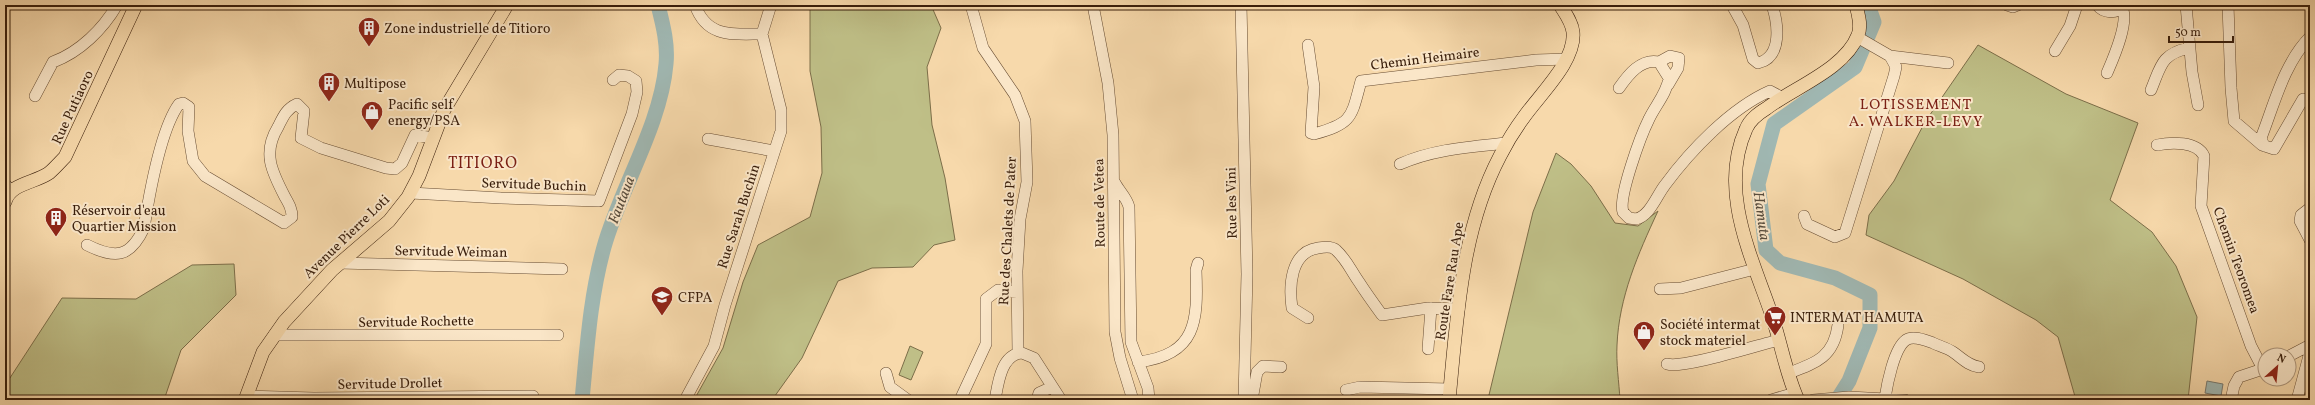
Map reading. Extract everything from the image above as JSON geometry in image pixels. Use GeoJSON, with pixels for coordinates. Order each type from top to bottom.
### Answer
{"type":"FeatureCollection","features":[{"type":"Feature","properties":{"kind":"main road","name":"Rue Putiaoro"},"geometry":{"type":"LineString","coordinates":[[7,194],[49,173],[66,157],[136,5]]}},
{"type":"Feature","properties":{"kind":"main road","name":"Avenue Pierre Loti"},"geometry":{"type":"LineString","coordinates":[[245,398],[263,352],[274,335],[317,285],[340,263],[389,222],[411,193],[444,110],[465,72],[507,5]]}},
{"type":"Feature","properties":{"kind":"main road","name":"Route Fare Rau Ape"},"geometry":{"type":"LineString","coordinates":[[1449,395],[1468,246],[1474,221],[1490,178],[1507,143],[1524,117],[1567,59],[1573,32],[1571,24],[1560,5]]}},
{"type":"Feature","properties":{"kind":"main road"},"geometry":{"type":"LineString","coordinates":[[1797,396],[1745,243],[1736,193],[1740,144],[1746,127],[1754,117],[1781,97],[1818,76],[1834,64],[1859,39],[1859,18],[1856,5]]}},
{"type":"Feature","properties":{"kind":"street"},"geometry":{"type":"LineString","coordinates":[[35,96],[53,62],[63,58],[95,35],[106,23],[118,5]]}},
{"type":"Feature","properties":{"kind":"street"},"geometry":{"type":"LineString","coordinates":[[695,5],[702,21],[713,29],[734,34],[762,34],[772,5]]}},
{"type":"Feature","properties":{"kind":"street","name":"Rue des Chalets de Pater"},"geometry":{"type":"LineString","coordinates":[[971,5],[983,48],[1016,95],[1025,121],[1027,182],[1020,219],[1017,292],[1018,353]]}},
{"type":"Feature","properties":{"kind":"street","name":"Route de Vetea"},"geometry":{"type":"LineString","coordinates":[[1093,5],[1111,107],[1114,182],[1115,332],[1120,358],[1133,400]]}},
{"type":"Feature","properties":{"kind":"street","name":"Rue les Vini"},"geometry":{"type":"LineString","coordinates":[[1241,5],[1247,274],[1244,400]]}},
{"type":"Feature","properties":{"kind":"street"},"geometry":{"type":"LineString","coordinates":[[1732,5],[1743,25],[1753,59],[1758,63],[1765,62],[1771,56],[1777,39],[1777,19],[1772,5]]}},
{"type":"Feature","properties":{"kind":"street"},"geometry":{"type":"LineString","coordinates":[[2007,5],[2013,7],[2018,5]]}},
{"type":"Feature","properties":{"kind":"street"},"geometry":{"type":"LineString","coordinates":[[2055,51],[2070,26],[2077,5]]}},
{"type":"Feature","properties":{"kind":"street"},"geometry":{"type":"LineString","coordinates":[[2097,5],[2107,12],[2114,12],[2122,6],[2124,10],[2125,22],[2107,73]]}},
{"type":"Feature","properties":{"kind":"street"},"geometry":{"type":"LineString","coordinates":[[2186,5],[2194,92],[2198,105]]}},
{"type":"Feature","properties":{"kind":"street"},"geometry":{"type":"LineString","coordinates":[[2228,5],[2231,88],[2234,121],[2269,147]]}},
{"type":"Feature","properties":{"kind":"street","name":"Rue Sarah Buchin"},"geometry":{"type":"LineString","coordinates":[[685,400],[714,346],[725,305],[781,132],[781,110],[762,34]]}},
{"type":"Feature","properties":{"kind":"street"},"geometry":{"type":"LineString","coordinates":[[2269,147],[2261,138],[2294,57],[2310,38]]}},
{"type":"Feature","properties":{"kind":"street"},"geometry":{"type":"LineString","coordinates":[[1859,39],[1890,56],[1948,63]]}},
{"type":"Feature","properties":{"kind":"street","name":"Chemin Heimaire"},"geometry":{"type":"LineString","coordinates":[[1308,45],[1314,87],[1311,133],[1314,134],[1339,127],[1349,119],[1361,81],[1536,60],[1567,59]]}},
{"type":"Feature","properties":{"kind":"street"},"geometry":{"type":"LineString","coordinates":[[2151,90],[2163,61],[2168,55],[2189,48]]}},
{"type":"Feature","properties":{"kind":"street"},"geometry":{"type":"LineString","coordinates":[[1619,88],[1626,77],[1645,62],[1659,62],[1670,56],[1679,58],[1678,68],[1644,132],[1623,200],[1623,212],[1632,219],[1640,218],[1645,214],[1682,164],[1698,146],[1732,116],[1748,103],[1770,91],[1781,97]]}},
{"type":"Feature","properties":{"kind":"street"},"geometry":{"type":"LineString","coordinates":[[1804,216],[1807,224],[1835,237],[1845,233],[1894,76],[1896,67],[1890,56]]}},
{"type":"Feature","properties":{"kind":"street"},"geometry":{"type":"LineString","coordinates":[[1659,62],[1667,73],[1668,85]]}},
{"type":"Feature","properties":{"kind":"street","name":"Servitude Buchin"},"geometry":{"type":"LineString","coordinates":[[411,193],[501,198],[599,200],[632,114],[636,92],[636,81],[628,76],[619,75],[613,80]]}},
{"type":"Feature","properties":{"kind":"street"},"geometry":{"type":"LineString","coordinates":[[2269,147],[2303,99]]}},
{"type":"Feature","properties":{"kind":"street"},"geometry":{"type":"LineString","coordinates":[[87,244],[109,254],[120,254],[130,249],[141,235],[144,228],[156,164],[170,121],[179,104],[186,104],[189,107],[189,150],[193,161],[205,176],[284,223],[292,217],[292,210],[274,176],[269,159],[272,137],[288,108],[297,104],[304,111],[301,138],[321,148],[386,168],[395,169],[402,163],[415,135],[433,138]]}},
{"type":"Feature","properties":{"kind":"street"},"geometry":{"type":"LineString","coordinates":[[708,139],[774,151]]}},
{"type":"Feature","properties":{"kind":"street"},"geometry":{"type":"LineString","coordinates":[[1400,164],[1439,151],[1507,143]]}},
{"type":"Feature","properties":{"kind":"street","name":"Chemin Teoromea"},"geometry":{"type":"LineString","coordinates":[[2157,145],[2167,143],[2196,147],[2201,150],[2204,156],[2201,206],[2251,346],[2257,357]]}},
{"type":"Feature","properties":{"kind":"street"},"geometry":{"type":"LineString","coordinates":[[1114,182],[1121,195],[1128,201],[1129,207],[1131,336],[1138,362],[1148,388],[1149,400]]}},
{"type":"Feature","properties":{"kind":"street"},"geometry":{"type":"LineString","coordinates":[[2310,208],[2305,210],[2298,219],[2310,240]]}},
{"type":"Feature","properties":{"kind":"street"},"geometry":{"type":"LineString","coordinates":[[1308,318],[1292,308],[1291,278],[1296,264],[1304,254],[1315,249],[1335,249],[1349,264],[1357,280],[1382,315],[1431,308],[1459,309]]}},
{"type":"Feature","properties":{"kind":"street","name":"Servitude Weiman"},"geometry":{"type":"LineString","coordinates":[[340,263],[562,269]]}},
{"type":"Feature","properties":{"kind":"street"},"geometry":{"type":"LineString","coordinates":[[1138,362],[1150,360],[1178,350],[1185,342],[1195,316],[1196,270],[1198,263]]}},
{"type":"Feature","properties":{"kind":"street"},"geometry":{"type":"LineString","coordinates":[[1660,289],[1682,288],[1755,269]]}},
{"type":"Feature","properties":{"kind":"street"},"geometry":{"type":"LineString","coordinates":[[1346,281],[1357,280]]}},
{"type":"Feature","properties":{"kind":"street"},"geometry":{"type":"LineString","coordinates":[[960,400],[986,344],[986,299],[998,290],[1017,292]]}},
{"type":"Feature","properties":{"kind":"street"},"geometry":{"type":"LineString","coordinates":[[1428,348],[1431,308]]}},
{"type":"Feature","properties":{"kind":"street"},"geometry":{"type":"LineString","coordinates":[[1789,373],[1822,358],[1832,348],[1838,325]]}},
{"type":"Feature","properties":{"kind":"street","name":"Servitude Rochette"},"geometry":{"type":"LineString","coordinates":[[274,335],[558,335]]}},
{"type":"Feature","properties":{"kind":"street"},"geometry":{"type":"LineString","coordinates":[[1885,398],[1899,348],[1905,340],[1911,338],[1928,342],[1951,351],[1965,362],[1979,367]]}},
{"type":"Feature","properties":{"kind":"street"},"geometry":{"type":"LineString","coordinates":[[1667,364],[1675,366],[1692,363],[1779,340]]}},
{"type":"Feature","properties":{"kind":"street"},"geometry":{"type":"LineString","coordinates":[[2297,352],[2310,345]]}},
{"type":"Feature","properties":{"kind":"street"},"geometry":{"type":"LineString","coordinates":[[2298,400],[2310,352]]}},
{"type":"Feature","properties":{"kind":"street"},"geometry":{"type":"LineString","coordinates":[[995,400],[1002,370],[1012,356],[1018,353],[1028,354],[1034,358],[1061,400]]}},
{"type":"Feature","properties":{"kind":"street"},"geometry":{"type":"LineString","coordinates":[[1252,400],[1257,372],[1263,366],[1281,367]]}},
{"type":"Feature","properties":{"kind":"street"},"geometry":{"type":"LineString","coordinates":[[2231,400],[2234,386],[2239,377],[2257,371]]}},
{"type":"Feature","properties":{"kind":"street"},"geometry":{"type":"LineString","coordinates":[[886,373],[890,387],[908,400]]}},
{"type":"Feature","properties":{"kind":"street"},"geometry":{"type":"LineString","coordinates":[[1037,400],[1039,393],[1052,387]]}},
{"type":"Feature","properties":{"kind":"street"},"geometry":{"type":"LineString","coordinates":[[1346,390],[1360,388],[1449,395]]}},
{"type":"Feature","properties":{"kind":"street","name":"Servitude Drollet"},"geometry":{"type":"LineString","coordinates":[[245,398],[533,396]]}},
{"type":"Feature","properties":{"kind":"street"},"geometry":{"type":"LineString","coordinates":[[1771,400],[1797,396]]}},
{"type":"Feature","properties":{"kind":"street"},"geometry":{"type":"LineString","coordinates":[[1813,400],[1829,397],[1885,398],[1905,400]]}},
{"type":"Feature","properties":{"kind":"green space"},"geometry":{"type":"Polygon","coordinates":[[[810,5],[931,5],[941,28],[927,67],[932,125],[945,178],[955,240],[934,245],[913,267],[872,268],[838,281],[802,358],[772,400],[694,400],[723,348],[743,282],[758,245],[810,217],[822,173],[821,127],[810,71],[810,5]]]}},
{"type":"Feature","properties":{"kind":"green space"},"geometry":{"type":"Polygon","coordinates":[[[1978,45],[2066,94],[2138,123],[2110,200],[2152,232],[2176,266],[2197,317],[2188,400],[2076,400],[2058,337],[2036,320],[1963,279],[1866,235],[1869,215],[1894,181],[1925,122],[1978,45]]]}},
{"type":"Feature","properties":{"kind":"green space"},"geometry":{"type":"Polygon","coordinates":[[[1556,153],[1571,164],[1591,186],[1615,223],[1638,226],[1658,211],[1643,243],[1621,310],[1617,352],[1620,400],[1483,400],[1489,395],[1533,212],[1556,153]]]}},
{"type":"Feature","properties":{"kind":"green space"},"geometry":{"type":"Polygon","coordinates":[[[234,264],[236,295],[181,350],[164,400],[6,400],[6,384],[62,298],[136,299],[192,265],[234,264]]]}},
{"type":"Feature","properties":{"kind":"green space"},"geometry":{"type":"Polygon","coordinates":[[[910,346],[923,352],[911,380],[899,375],[910,346]]]}},
{"type":"Feature","properties":{"kind":"water"},"geometry":{"type":"Polygon","coordinates":[[[2207,381],[2223,384],[2221,396],[2205,393],[2207,381]]]}},
{"type":"Feature","properties":{"kind":"waterway","name":"Fautaua"},"geometry":{"type":"LineString","coordinates":[[582,400],[587,342],[599,266],[611,225],[639,157],[663,87],[666,64],[666,42],[658,5]]}},
{"type":"Feature","properties":{"kind":"waterway","name":"Hamuta"},"geometry":{"type":"LineString","coordinates":[[1837,400],[1849,381],[1870,328],[1870,295],[1835,278],[1780,263],[1766,250],[1758,184],[1774,124],[1855,67],[1874,22],[1868,5]]}},
{"type":"Feature","properties":{"kind":"place","name":"Zone industrielle de Titioro"},"geometry":{"type":"Point","coordinates":[369,48]}},
{"type":"Feature","properties":{"kind":"place","name":"Multipose"},"geometry":{"type":"Point","coordinates":[329,102]}},
{"type":"Feature","properties":{"kind":"place","name":"Pacific self energy/PSA"},"geometry":{"type":"Point","coordinates":[372,132]}},
{"type":"Feature","properties":{"kind":"place","name":"Réservoir d'eau Quartier Mission"},"geometry":{"type":"Point","coordinates":[56,238]}},
{"type":"Feature","properties":{"kind":"place","name":"CFPA"},"geometry":{"type":"Point","coordinates":[662,316]}},
{"type":"Feature","properties":{"kind":"place","name":"INTERMAT HAMUTA"},"geometry":{"type":"Point","coordinates":[1775,336]}},
{"type":"Feature","properties":{"kind":"place","name":"Société intermat stock materiel"},"geometry":{"type":"Point","coordinates":[1644,352]}},
{"type":"Feature","properties":{"kind":"district","name":"LOTISSEMENT A. WALKER-LEVY"},"geometry":{"type":"Point","coordinates":[1916,112]}},
{"type":"Feature","properties":{"kind":"district","name":"TITIORO"},"geometry":{"type":"Point","coordinates":[483,162]}}]}
